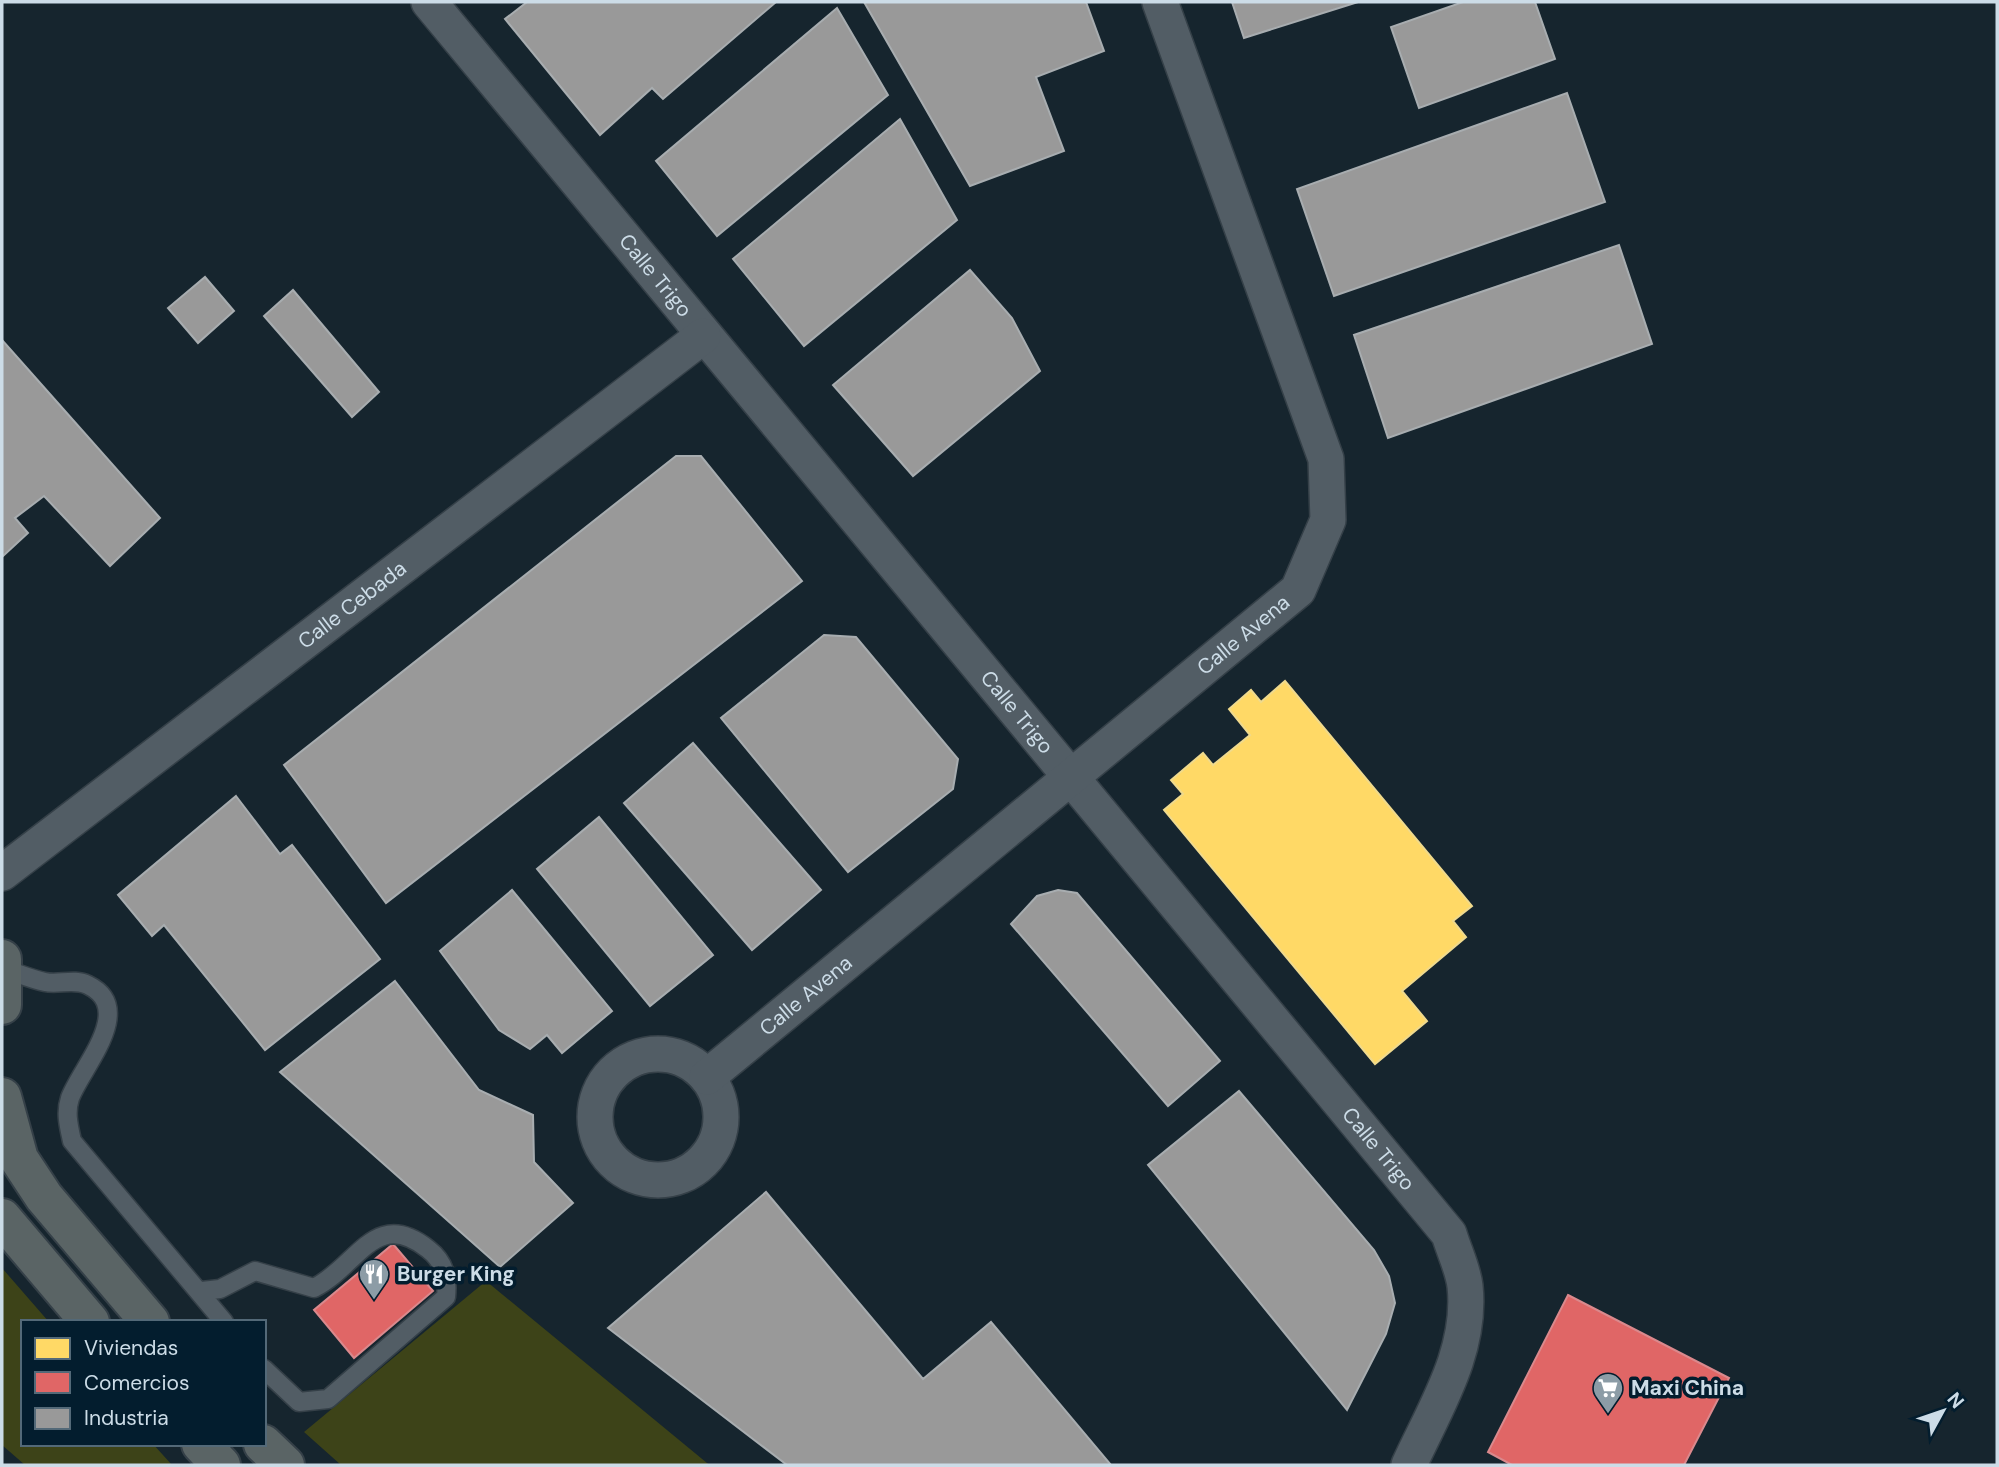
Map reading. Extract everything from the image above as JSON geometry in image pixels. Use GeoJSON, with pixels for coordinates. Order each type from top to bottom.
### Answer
{"type":"FeatureCollection","features":[{"type":"Feature","properties":{"kind":"main road"},"geometry":{"type":"LineString","coordinates":[[2,1097],[19,1159],[44,1197],[148,1320]]}},
{"type":"Feature","properties":{"kind":"main road"},"geometry":{"type":"LineString","coordinates":[[2,1218],[88,1320]]}},
{"type":"Feature","properties":{"kind":"main road"},"geometry":{"type":"LineString","coordinates":[[203,1446],[221,1465]]}},
{"type":"Feature","properties":{"kind":"main road"},"geometry":{"type":"LineString","coordinates":[[265,1446],[285,1465]]}},
{"type":"Feature","properties":{"kind":"street","name":"Calle Trigo"},"geometry":{"type":"LineString","coordinates":[[429,2],[703,336],[1074,777],[1449,1234],[1465,1284],[1466,1320],[1459,1356],[1409,1465]]}},
{"type":"Feature","properties":{"kind":"street","name":"Calle Avena"},"geometry":{"type":"LineString","coordinates":[[707,1077],[1298,590],[1328,520],[1325,460],[1160,2]]}},
{"type":"Feature","properties":{"kind":"street","name":"Calle Cebada"},"geometry":{"type":"LineString","coordinates":[[2,873],[703,336]]}},
{"type":"Feature","properties":{"kind":"lane"},"geometry":{"type":"LineString","coordinates":[[2,977],[47,983],[87,984],[100,993],[108,1013],[104,1037],[69,1101],[67,1116],[72,1141],[202,1292],[223,1320]]}},
{"type":"Feature","properties":{"kind":"lane"},"geometry":{"type":"LineString","coordinates":[[202,1292],[220,1289],[255,1271],[314,1288],[375,1240],[391,1231],[408,1235],[431,1251],[442,1265],[448,1278],[446,1297],[328,1399],[299,1402],[266,1371]]}},
{"type":"Feature","properties":{"kind":"green space"},"geometry":{"type":"Polygon","coordinates":[[[2,1268],[47,1320],[21,1320],[21,1446],[155,1446],[172,1465],[25,1465],[2,1445],[2,1268]]]}},
{"type":"Feature","properties":{"kind":"green space"},"geometry":{"type":"Polygon","coordinates":[[[486,1281],[710,1465],[341,1465],[304,1432],[486,1281]]]}},
{"type":"Feature","properties":{"kind":"building: Viviendas"},"geometry":{"type":"Polygon","coordinates":[[[1285,681],[1472,906],[1453,921],[1466,937],[1402,991],[1427,1021],[1375,1064],[1164,810],[1183,794],[1171,780],[1203,753],[1213,765],[1250,735],[1229,709],[1251,690],[1261,702],[1285,681]]]}},
{"type":"Feature","properties":{"kind":"building: Comercios","name":"Burger King"},"geometry":{"type":"Polygon","coordinates":[[[393,1244],[433,1291],[354,1358],[314,1310],[393,1244]]]}},
{"type":"Feature","properties":{"kind":"building: Comercios","name":"Maxi China"},"geometry":{"type":"Polygon","coordinates":[[[1568,1295],[1729,1378],[1684,1465],[1512,1465],[1488,1452],[1568,1295]]]}},
{"type":"Feature","properties":{"kind":"building: Industria"},"geometry":{"type":"Polygon","coordinates":[[[527,2],[776,2],[663,99],[652,88],[600,135],[505,19],[527,2]]]}},
{"type":"Feature","properties":{"kind":"building: Industria"},"geometry":{"type":"Polygon","coordinates":[[[864,2],[1086,2],[1104,51],[1036,77],[1064,151],[970,186],[864,2]]]}},
{"type":"Feature","properties":{"kind":"building: Industria"},"geometry":{"type":"Polygon","coordinates":[[[1232,2],[1358,2],[1244,38],[1232,2]]]}},
{"type":"Feature","properties":{"kind":"building: Industria"},"geometry":{"type":"Polygon","coordinates":[[[1463,2],[1535,2],[1555,59],[1419,108],[1391,27],[1463,2]]]}},
{"type":"Feature","properties":{"kind":"building: Industria"},"geometry":{"type":"Polygon","coordinates":[[[837,8],[888,95],[717,236],[656,161],[837,8]]]}},
{"type":"Feature","properties":{"kind":"building: Industria"},"geometry":{"type":"Polygon","coordinates":[[[1567,93],[1605,202],[1334,296],[1297,189],[1567,93]]]}},
{"type":"Feature","properties":{"kind":"building: Industria"},"geometry":{"type":"Polygon","coordinates":[[[900,119],[957,220],[804,346],[733,259],[900,119]]]}},
{"type":"Feature","properties":{"kind":"building: Industria"},"geometry":{"type":"Polygon","coordinates":[[[1619,245],[1652,344],[1388,438],[1354,335],[1619,245]]]}},
{"type":"Feature","properties":{"kind":"building: Industria"},"geometry":{"type":"Polygon","coordinates":[[[970,270],[1012,318],[1040,371],[913,476],[833,385],[970,270]]]}},
{"type":"Feature","properties":{"kind":"building: Industria"},"geometry":{"type":"Polygon","coordinates":[[[205,277],[234,311],[198,343],[168,308],[205,277]]]}},
{"type":"Feature","properties":{"kind":"building: Industria"},"geometry":{"type":"Polygon","coordinates":[[[293,290],[379,392],[352,417],[264,316],[293,290]]]}},
{"type":"Feature","properties":{"kind":"building: Industria"},"geometry":{"type":"Polygon","coordinates":[[[2,340],[160,518],[110,566],[44,496],[15,518],[28,533],[2,557],[2,340]]]}},
{"type":"Feature","properties":{"kind":"building: Industria"},"geometry":{"type":"Polygon","coordinates":[[[676,456],[701,456],[802,581],[386,903],[284,765],[676,456]]]}},
{"type":"Feature","properties":{"kind":"building: Industria"},"geometry":{"type":"Polygon","coordinates":[[[824,635],[856,637],[958,759],[953,789],[848,872],[721,718],[824,635]]]}},
{"type":"Feature","properties":{"kind":"building: Industria"},"geometry":{"type":"Polygon","coordinates":[[[693,743],[821,890],[752,950],[624,803],[693,743]]]}},
{"type":"Feature","properties":{"kind":"building: Industria"},"geometry":{"type":"Polygon","coordinates":[[[236,796],[280,854],[292,845],[380,959],[265,1050],[164,925],[152,936],[118,895],[236,796]]]}},
{"type":"Feature","properties":{"kind":"building: Industria"},"geometry":{"type":"Polygon","coordinates":[[[599,817],[713,955],[650,1006],[537,869],[599,817]]]}},
{"type":"Feature","properties":{"kind":"building: Industria"},"geometry":{"type":"Polygon","coordinates":[[[512,890],[612,1011],[562,1053],[547,1035],[530,1049],[499,1030],[440,951],[512,890]]]}},
{"type":"Feature","properties":{"kind":"building: Industria"},"geometry":{"type":"Polygon","coordinates":[[[1058,890],[1077,893],[1220,1061],[1168,1106],[1011,924],[1037,896],[1058,890]]]}},
{"type":"Feature","properties":{"kind":"building: Industria"},"geometry":{"type":"Polygon","coordinates":[[[395,981],[479,1090],[533,1115],[534,1162],[573,1203],[500,1267],[280,1072],[395,981]]]}},
{"type":"Feature","properties":{"kind":"building: Industria"},"geometry":{"type":"Polygon","coordinates":[[[1239,1091],[1374,1250],[1389,1276],[1395,1303],[1386,1334],[1347,1410],[1148,1165],[1239,1091]]]}},
{"type":"Feature","properties":{"kind":"building: Industria"},"geometry":{"type":"Polygon","coordinates":[[[766,1192],[923,1379],[991,1322],[1111,1465],[787,1465],[608,1328],[766,1192]]]}},
{"type":"Feature","properties":{"kind":"place","name":"Burger King"},"geometry":{"type":"Point","coordinates":[374,1301]}},
{"type":"Feature","properties":{"kind":"place","name":"Maxi China"},"geometry":{"type":"Point","coordinates":[1608,1415]}}]}
